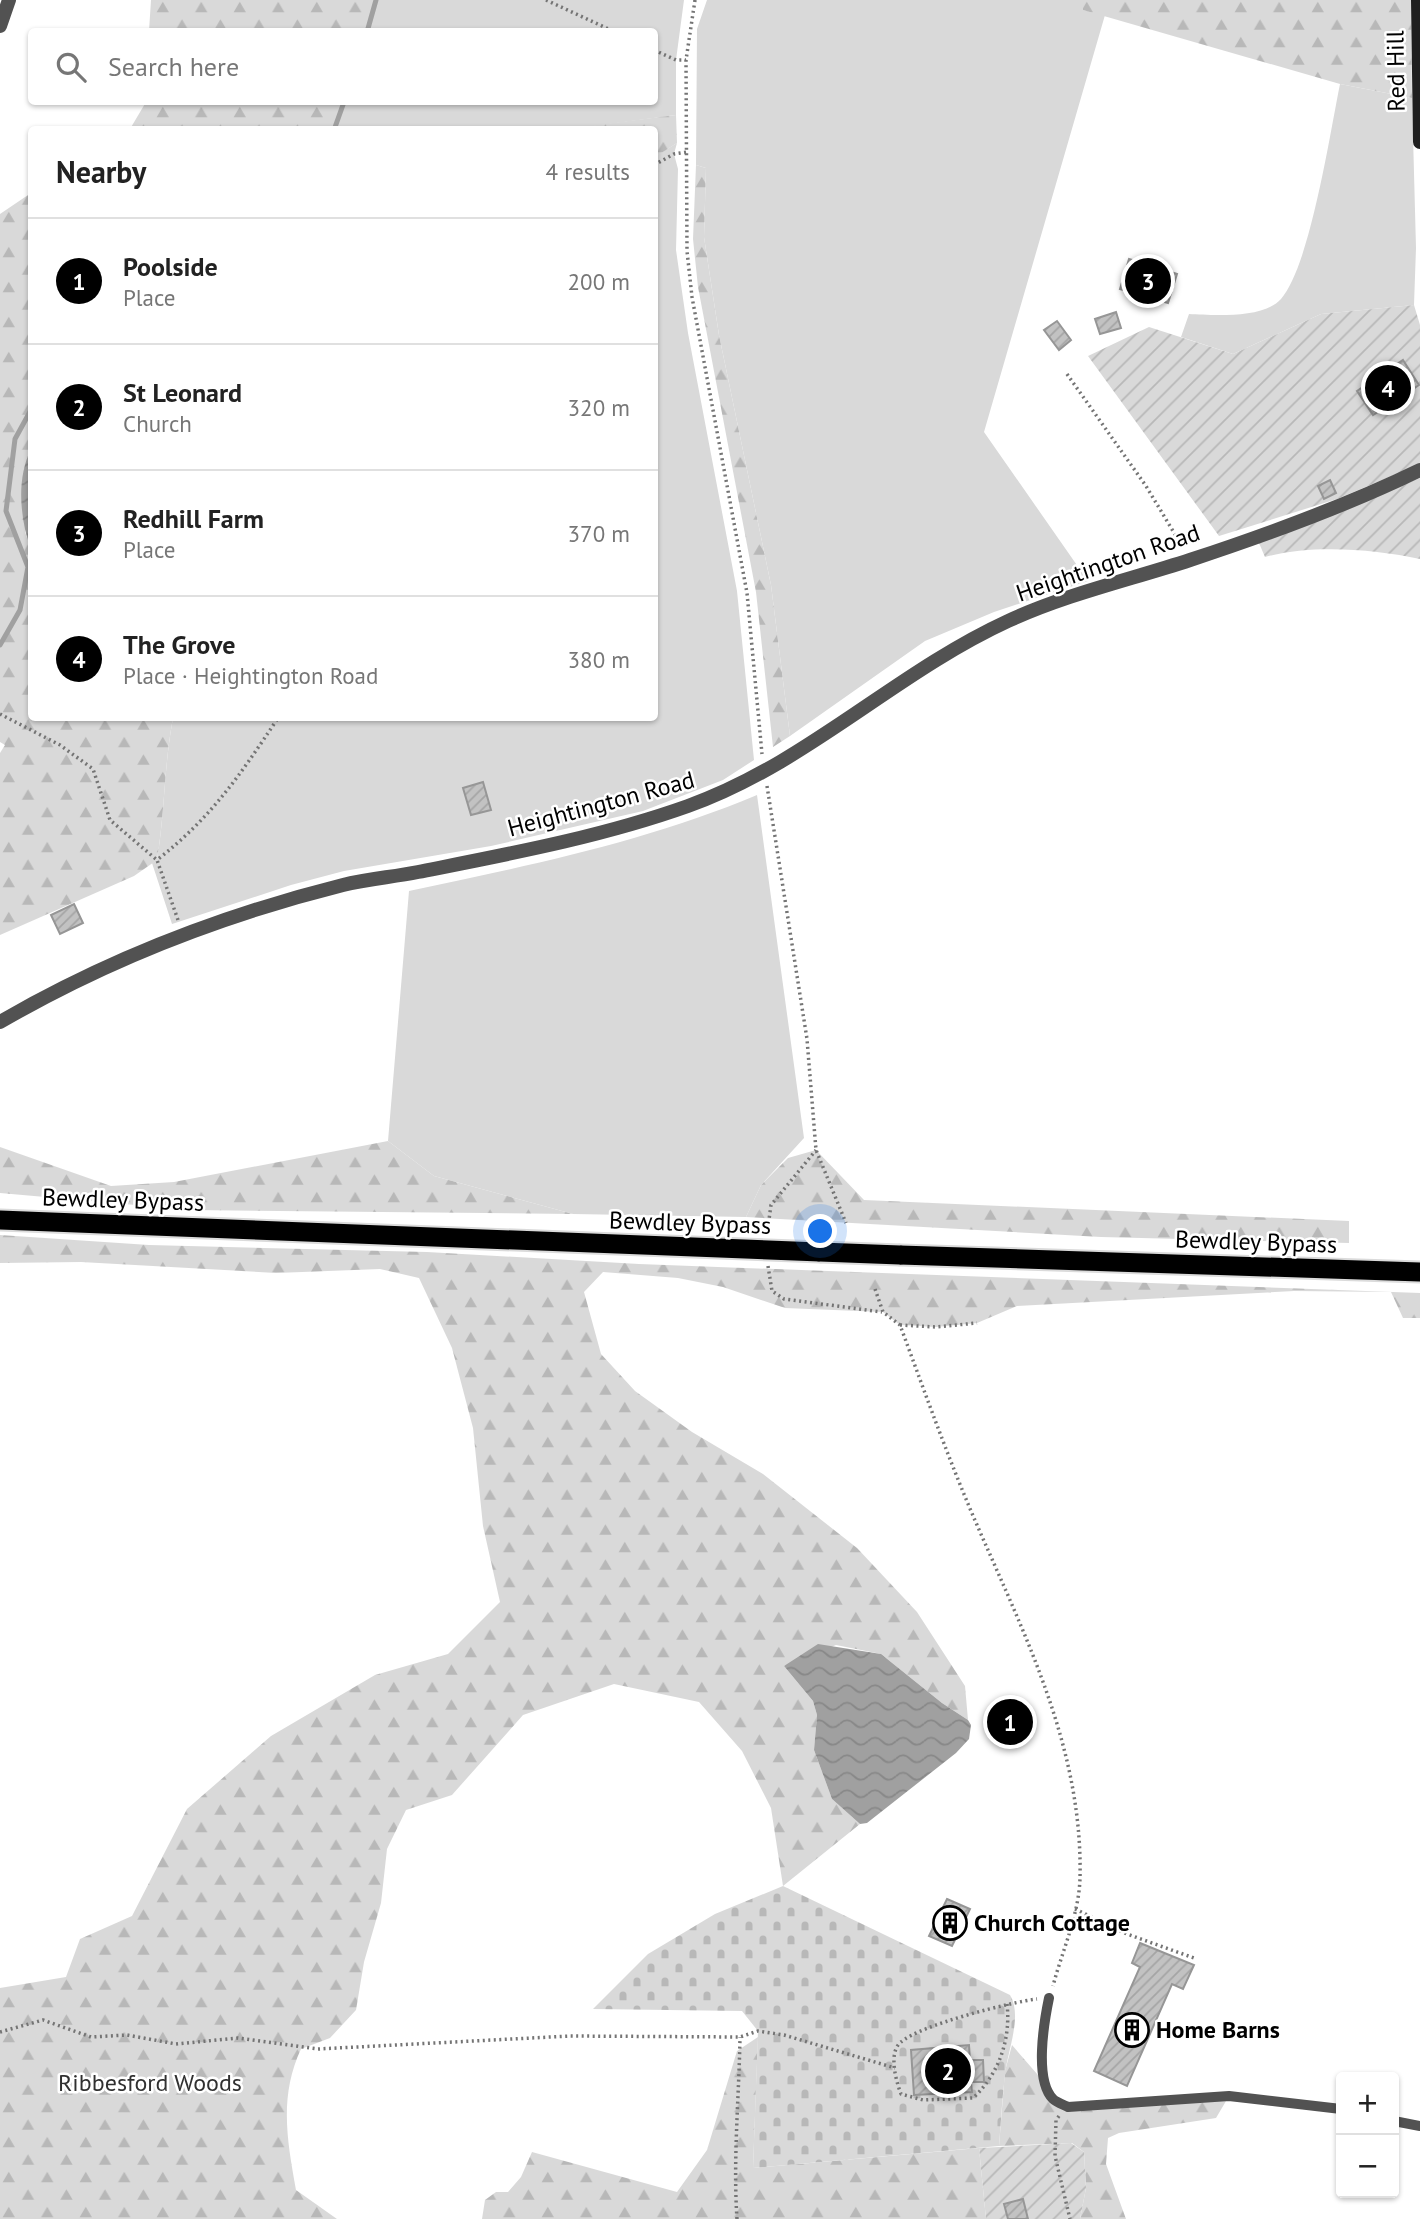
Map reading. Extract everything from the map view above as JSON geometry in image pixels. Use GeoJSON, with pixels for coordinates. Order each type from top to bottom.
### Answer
{"type":"FeatureCollection","features":[{"type":"Feature","properties":{"kind":"highway","name":"Bewdley Bypass"},"geometry":{"type":"LineString","coordinates":[[0,1220],[1420,1272]]}},
{"type":"Feature","properties":{"kind":"main road","name":"Red Hill"},"geometry":{"type":"LineString","coordinates":[[1419,0],[1420,142]]}},
{"type":"Feature","properties":{"kind":"street"},"geometry":{"type":"LineString","coordinates":[[0,26],[9,0]]}},
{"type":"Feature","properties":{"kind":"street","name":"Heightington Road"},"geometry":{"type":"LineString","coordinates":[[0,1022],[57,989],[117,961],[182,936],[345,885],[510,853],[658,816],[714,796],[800,752],[906,680],[998,626],[1056,601],[1189,561],[1356,501],[1420,470]]}},
{"type":"Feature","properties":{"kind":"lane"},"geometry":{"type":"LineString","coordinates":[[1049,1998],[1044,2030],[1044,2082],[1053,2099],[1068,2107],[1229,2096],[1336,2108]]}},
{"type":"Feature","properties":{"kind":"lane"},"geometry":{"type":"LineString","coordinates":[[1399,2122],[1420,2126]]}},
{"type":"Feature","properties":{"kind":"path"},"geometry":{"type":"LineString","coordinates":[[546,0],[606,28]]}},
{"type":"Feature","properties":{"kind":"path"},"geometry":{"type":"LineString","coordinates":[[695,0],[686,60],[687,251],[692,297],[741,556],[765,772],[807,1040],[816,1150],[846,1223]]}},
{"type":"Feature","properties":{"kind":"path"},"geometry":{"type":"LineString","coordinates":[[658,52],[676,60],[686,60]]}},
{"type":"Feature","properties":{"kind":"path"},"geometry":{"type":"LineString","coordinates":[[658,163],[674,154],[687,152]]}},
{"type":"Feature","properties":{"kind":"path"},"geometry":{"type":"LineString","coordinates":[[1067,374],[1146,486],[1189,561]]}},
{"type":"Feature","properties":{"kind":"path"},"geometry":{"type":"LineString","coordinates":[[0,714],[60,745],[93,769],[110,820],[157,860],[182,936]]}},
{"type":"Feature","properties":{"kind":"path"},"geometry":{"type":"LineString","coordinates":[[157,860],[212,811],[238,780],[276,721]]}},
{"type":"Feature","properties":{"kind":"path"},"geometry":{"type":"LineString","coordinates":[[816,1150],[771,1205],[766,1250],[772,1291],[784,1299],[883,1312],[900,1325],[965,1497],[1051,1699],[1075,1804],[1080,1878],[1075,1909],[1049,1998],[1007,2004],[920,2032],[901,2042],[895,2050],[899,2091],[904,2096],[923,2100],[973,2098],[990,2078],[1003,2051],[1007,2033],[1007,2004]]}},
{"type":"Feature","properties":{"kind":"path"},"geometry":{"type":"LineString","coordinates":[[875,1289],[883,1312]]}},
{"type":"Feature","properties":{"kind":"path"},"geometry":{"type":"LineString","coordinates":[[900,1325],[936,1327],[976,1323]]}},
{"type":"Feature","properties":{"kind":"path"},"geometry":{"type":"LineString","coordinates":[[1075,1909],[1127,1934],[1194,1958]]}},
{"type":"Feature","properties":{"kind":"path"},"geometry":{"type":"LineString","coordinates":[[0,2032],[43,2020],[91,2037],[127,2035],[176,2044],[238,2038],[318,2049],[570,2036],[740,2037],[758,2031],[784,2035],[895,2068]]}},
{"type":"Feature","properties":{"kind":"path"},"geometry":{"type":"LineString","coordinates":[[737,2219],[734,2179],[739,2114],[740,2037]]}},
{"type":"Feature","properties":{"kind":"path"},"geometry":{"type":"LineString","coordinates":[[1068,2107],[1056,2120],[1055,2157],[1070,2219]]}},
{"type":"Feature","properties":{"kind":"green space"},"geometry":{"type":"Polygon","coordinates":[[[151,0],[376,0],[368,28],[149,28],[151,0]]]}},
{"type":"Feature","properties":{"kind":"green space"},"geometry":{"type":"Polygon","coordinates":[[[376,0],[684,0],[676,60],[676,115],[594,126],[335,126],[343,105],[658,105],[658,28],[368,28],[376,0]]]}},
{"type":"Feature","properties":{"kind":"green space"},"geometry":{"type":"Polygon","coordinates":[[[707,0],[1083,0],[1083,10],[1105,15],[984,432],[1088,581],[994,612],[925,641],[790,736],[771,585],[719,335],[704,237],[706,168],[696,165],[697,29],[707,0]]]}},
{"type":"Feature","properties":{"kind":"green space"},"geometry":{"type":"Polygon","coordinates":[[[1083,0],[1411,0],[1412,98],[1340,84],[1083,10],[1083,0]]]}},
{"type":"Feature","properties":{"kind":"green space"},"geometry":{"type":"Polygon","coordinates":[[[1340,84],[1412,98],[1416,248],[1414,305],[1321,314],[1233,354],[1181,337],[1189,314],[1250,313],[1262,310],[1281,299],[1301,258],[1310,229],[1340,84]]]}},
{"type":"Feature","properties":{"kind":"green space"},"geometry":{"type":"Polygon","coordinates":[[[144,105],[343,105],[335,126],[132,126],[144,105]]]}},
{"type":"Feature","properties":{"kind":"green space"},"geometry":{"type":"Polygon","coordinates":[[[676,115],[677,143],[658,155],[658,126],[588,126],[676,115]]]}},
{"type":"Feature","properties":{"kind":"green space"},"geometry":{"type":"Polygon","coordinates":[[[677,143],[674,154],[678,169],[676,250],[688,333],[737,591],[754,760],[723,780],[643,811],[491,846],[344,871],[291,885],[172,924],[152,863],[157,860],[160,842],[173,721],[658,721],[658,155],[677,143]]]}},
{"type":"Feature","properties":{"kind":"green space"},"geometry":{"type":"Polygon","coordinates":[[[696,165],[706,168],[704,237],[719,335],[771,585],[790,736],[773,747],[756,592],[698,287],[693,239],[696,165]]]}},
{"type":"Feature","properties":{"kind":"green space"},"geometry":{"type":"Polygon","coordinates":[[[28,195],[28,457],[25,532],[28,541],[28,721],[173,721],[157,860],[134,876],[0,935],[0,753],[5,745],[0,742],[0,214],[28,195]]]}},
{"type":"Feature","properties":{"kind":"green space"},"geometry":{"type":"Polygon","coordinates":[[[1414,305],[1420,325],[1420,464],[1337,499],[1219,536],[1088,356],[1149,327],[1233,354],[1321,314],[1414,305]]]}},
{"type":"Feature","properties":{"kind":"green space"},"geometry":{"type":"Polygon","coordinates":[[[1420,478],[1420,559],[1343,549],[1302,550],[1265,557],[1259,543],[1420,478]]]}},
{"type":"Feature","properties":{"kind":"green space"},"geometry":{"type":"Polygon","coordinates":[[[757,795],[804,1138],[761,1185],[746,1217],[573,1214],[434,1176],[388,1141],[409,891],[541,862],[629,839],[715,812],[757,795]]]}},
{"type":"Feature","properties":{"kind":"green space"},"geometry":{"type":"Polygon","coordinates":[[[388,1141],[434,1176],[573,1214],[192,1210],[0,1193],[0,1147],[111,1186],[174,1182],[388,1141]]]}},
{"type":"Feature","properties":{"kind":"green space"},"geometry":{"type":"Polygon","coordinates":[[[816,1150],[864,1200],[1349,1221],[1349,1243],[1101,1237],[746,1217],[761,1185],[788,1158],[816,1150]]]}},
{"type":"Feature","properties":{"kind":"green space","name":"Ribbesford Woods"},"geometry":{"type":"Polygon","coordinates":[[[0,1235],[149,1245],[427,1252],[639,1264],[1420,1293],[1420,1318],[1403,1318],[1391,1292],[1294,1291],[1017,1306],[977,1323],[936,1327],[900,1325],[883,1312],[785,1308],[723,1287],[678,1278],[603,1272],[584,1292],[601,1354],[635,1391],[692,1432],[763,1474],[857,1548],[917,1612],[965,1686],[968,1720],[942,1703],[881,1654],[836,1645],[784,1666],[813,1701],[817,1715],[814,1750],[832,1799],[860,1824],[783,1886],[771,1808],[742,1751],[699,1702],[614,1684],[523,1715],[452,1795],[406,1810],[387,1849],[381,1903],[364,1962],[356,2010],[330,2038],[301,2049],[294,2067],[287,2101],[287,2118],[296,2190],[337,2219],[0,2219],[0,1988],[66,1977],[80,1939],[132,1916],[187,1809],[271,1736],[375,1675],[448,1654],[500,1602],[483,1526],[473,1428],[452,1348],[419,1278],[380,1269],[276,1273],[81,1262],[0,1263],[0,1235]]]}},
{"type":"Feature","properties":{"kind":"green space"},"geometry":{"type":"Polygon","coordinates":[[[783,1886],[1010,1995],[1014,2004],[1015,2023],[1005,2075],[999,2146],[753,2168],[758,2031],[742,2011],[593,2009],[648,1954],[715,1914],[783,1886]]]}},
{"type":"Feature","properties":{"kind":"green space"},"geometry":{"type":"Polygon","coordinates":[[[758,2037],[753,2168],[979,2148],[986,2219],[482,2219],[485,2200],[496,2192],[508,2192],[521,2177],[532,2152],[677,2192],[707,2150],[737,2051],[758,2037]]]}},
{"type":"Feature","properties":{"kind":"green space"},"geometry":{"type":"Polygon","coordinates":[[[1012,2045],[1044,2082],[1053,2099],[1068,2107],[1229,2096],[1216,2118],[1119,2133],[1108,2138],[1106,2164],[1126,2219],[1080,2219],[1086,2188],[1084,2152],[1072,2143],[999,2146],[1005,2071],[1012,2045]]]}},
{"type":"Feature","properties":{"kind":"green space"},"geometry":{"type":"Polygon","coordinates":[[[1071,2143],[1084,2152],[1086,2188],[1080,2219],[986,2219],[979,2148],[1071,2143]]]}},
{"type":"Feature","properties":{"kind":"water"},"geometry":{"type":"Polygon","coordinates":[[[28,456],[28,539],[21,499],[28,456]]]}},
{"type":"Feature","properties":{"kind":"water"},"geometry":{"type":"Polygon","coordinates":[[[818,1644],[881,1654],[971,1725],[969,1739],[956,1753],[867,1823],[860,1824],[832,1799],[814,1750],[817,1715],[813,1701],[784,1666],[818,1644]]]}},
{"type":"Feature","properties":{"kind":"building"},"geometry":{"type":"Polygon","coordinates":[[[1129,259],[1177,274],[1168,303],[1120,289],[1129,259]]]}},
{"type":"Feature","properties":{"kind":"building"},"geometry":{"type":"Polygon","coordinates":[[[1116,312],[1121,328],[1100,334],[1095,319],[1116,312]]]}},
{"type":"Feature","properties":{"kind":"building"},"geometry":{"type":"Polygon","coordinates":[[[1057,321],[1071,340],[1059,350],[1044,330],[1057,321]]]}},
{"type":"Feature","properties":{"kind":"building"},"geometry":{"type":"Polygon","coordinates":[[[1403,360],[1419,385],[1373,415],[1357,391],[1403,360]]]}},
{"type":"Feature","properties":{"kind":"building"},"geometry":{"type":"Polygon","coordinates":[[[1330,480],[1336,493],[1324,499],[1318,486],[1330,480]]]}},
{"type":"Feature","properties":{"kind":"building"},"geometry":{"type":"Polygon","coordinates":[[[483,782],[491,810],[471,815],[463,788],[483,782]]]}},
{"type":"Feature","properties":{"kind":"building"},"geometry":{"type":"Polygon","coordinates":[[[74,904],[83,923],[60,934],[51,915],[74,904]]]}},
{"type":"Feature","properties":{"kind":"building"},"geometry":{"type":"Polygon","coordinates":[[[1030,1710],[1031,1730],[991,1733],[990,1713],[1030,1710]]]}},
{"type":"Feature","properties":{"kind":"building","name":"Church Cottage"},"geometry":{"type":"Polygon","coordinates":[[[947,1899],[970,1909],[952,1946],[929,1936],[947,1899]]]}},
{"type":"Feature","properties":{"kind":"building","name":"Home Barns"},"geometry":{"type":"Polygon","coordinates":[[[1140,1943],[1194,1965],[1183,1989],[1172,1984],[1127,2086],[1094,2071],[1140,1967],[1132,1963],[1140,1943]]]}},
{"type":"Feature","properties":{"kind":"building"},"geometry":{"type":"Polygon","coordinates":[[[969,2045],[970,2060],[983,2060],[984,2082],[971,2082],[972,2092],[914,2095],[911,2050],[969,2045]]]}},
{"type":"Feature","properties":{"kind":"building"},"geometry":{"type":"Polygon","coordinates":[[[1023,2199],[1028,2219],[1008,2219],[1004,2204],[1023,2199]]]}},
{"type":"Feature","properties":{"kind":"waterway"},"geometry":{"type":"LineString","coordinates":[[368,28],[376,0]]}},
{"type":"Feature","properties":{"kind":"waterway"},"geometry":{"type":"LineString","coordinates":[[335,126],[343,105]]}},
{"type":"Feature","properties":{"kind":"waterway"},"geometry":{"type":"LineString","coordinates":[[28,415],[15,439],[6,511],[28,567]]}},
{"type":"Feature","properties":{"kind":"waterway"},"geometry":{"type":"LineString","coordinates":[[0,645],[20,610],[28,567]]}},
{"type":"Feature","properties":{"kind":"place","name":"Redhill Farm"},"geometry":{"type":"Point","coordinates":[1148,281]}},
{"type":"Feature","properties":{"kind":"place","name":"The Grove"},"geometry":{"type":"Point","coordinates":[1388,388]}},
{"type":"Feature","properties":{"kind":"place","name":"Poolside"},"geometry":{"type":"Point","coordinates":[1010,1722]}},
{"type":"Feature","properties":{"kind":"place","name":"Church Cottage"},"geometry":{"type":"Point","coordinates":[950,1923]}},
{"type":"Feature","properties":{"kind":"place","name":"Home Barns"},"geometry":{"type":"Point","coordinates":[1132,2030]}},
{"type":"Feature","properties":{"kind":"place","name":"St Leonard"},"geometry":{"type":"Point","coordinates":[948,2071]}}]}
